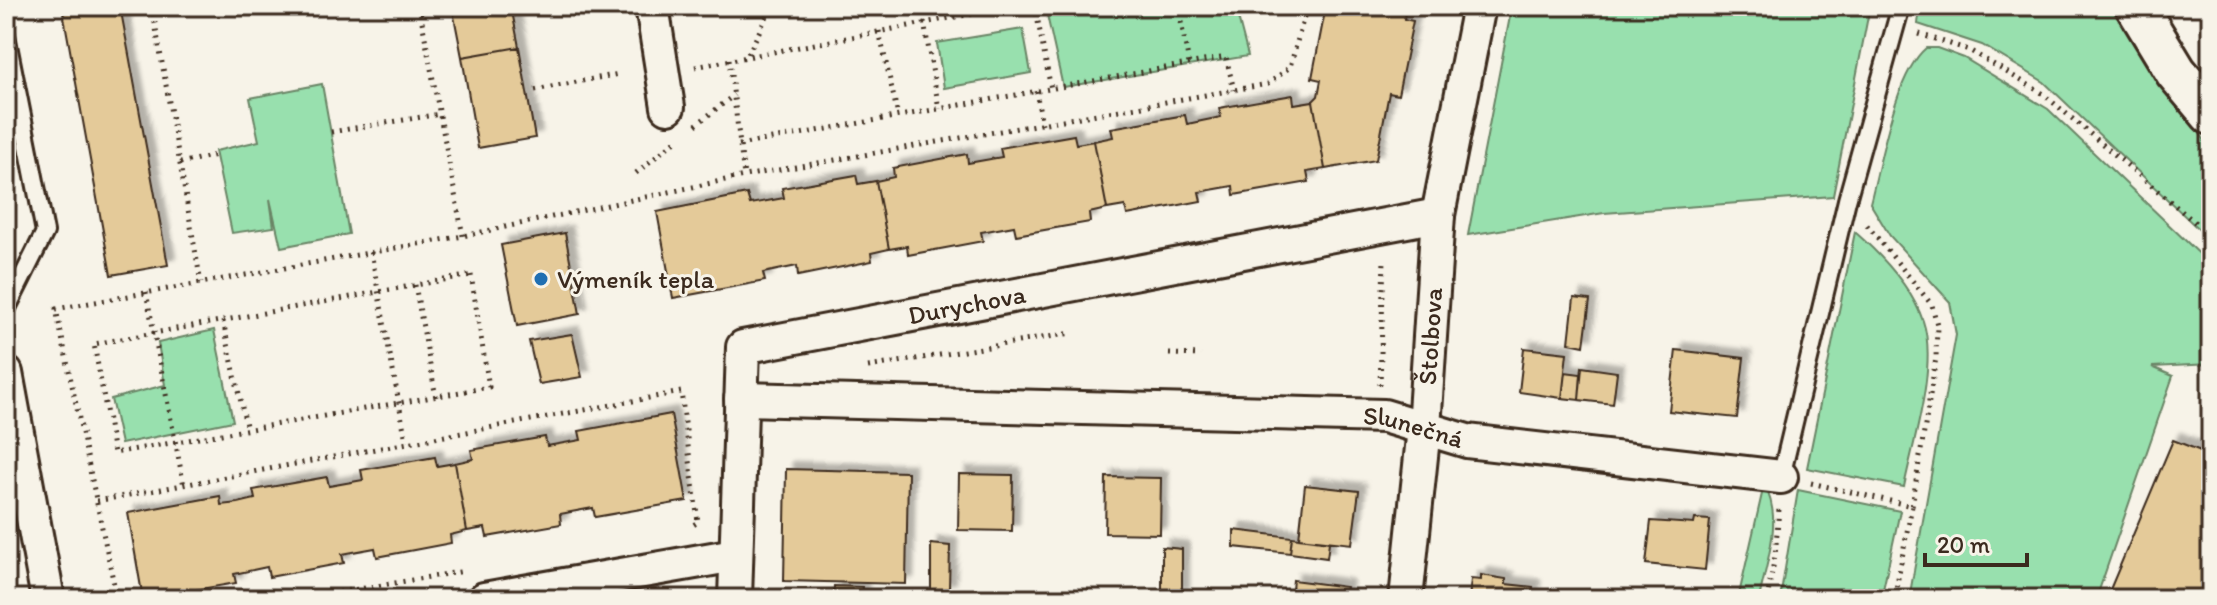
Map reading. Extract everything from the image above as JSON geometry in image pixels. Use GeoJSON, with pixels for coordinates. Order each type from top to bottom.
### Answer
{"type":"FeatureCollection","features":[{"type":"Feature","properties":{"kind":"street"},"geometry":{"type":"LineString","coordinates":[[652,6],[666,91]]}},
{"type":"Feature","properties":{"kind":"street"},"geometry":{"type":"LineString","coordinates":[[1438,215],[1479,6]]}},
{"type":"Feature","properties":{"kind":"street"},"geometry":{"type":"LineString","coordinates":[[2136,6],[2176,72],[2211,114]]}},
{"type":"Feature","properties":{"kind":"street","name":"Durychova"},"geometry":{"type":"LineString","coordinates":[[735,599],[743,347],[1438,215]]}},
{"type":"Feature","properties":{"kind":"street","name":"Štolbova"},"geometry":{"type":"LineString","coordinates":[[1406,599],[1411,423],[1438,215]]}},
{"type":"Feature","properties":{"kind":"street"},"geometry":{"type":"LineString","coordinates":[[6,373],[48,599]]}},
{"type":"Feature","properties":{"kind":"street","name":"Slunečná"},"geometry":{"type":"LineString","coordinates":[[741,399],[1411,423],[1467,441],[1781,477]]}},
{"type":"Feature","properties":{"kind":"street"},"geometry":{"type":"LineString","coordinates":[[476,585],[735,555]]}},
{"type":"Feature","properties":{"kind":"lane"},"geometry":{"type":"LineString","coordinates":[[1781,477],[1849,192],[1901,6]]}},
{"type":"Feature","properties":{"kind":"lane"},"geometry":{"type":"LineString","coordinates":[[6,35],[45,232],[6,310]]}},
{"type":"Feature","properties":{"kind":"path"},"geometry":{"type":"LineString","coordinates":[[152,6],[201,283]]}},
{"type":"Feature","properties":{"kind":"path"},"geometry":{"type":"LineString","coordinates":[[419,6],[463,236]]}},
{"type":"Feature","properties":{"kind":"path"},"geometry":{"type":"LineString","coordinates":[[748,55],[772,6]]}},
{"type":"Feature","properties":{"kind":"path"},"geometry":{"type":"LineString","coordinates":[[666,91],[729,59],[1013,6]]}},
{"type":"Feature","properties":{"kind":"path"},"geometry":{"type":"LineString","coordinates":[[1035,6],[1051,89]]}},
{"type":"Feature","properties":{"kind":"path"},"geometry":{"type":"LineString","coordinates":[[1178,6],[1189,64]]}},
{"type":"Feature","properties":{"kind":"path"},"geometry":{"type":"LineString","coordinates":[[117,599],[56,309],[463,236],[744,176],[1268,84],[1290,67],[1307,6]]}},
{"type":"Feature","properties":{"kind":"path"},"geometry":{"type":"LineString","coordinates":[[924,22],[939,109]]}},
{"type":"Feature","properties":{"kind":"path"},"geometry":{"type":"LineString","coordinates":[[1894,29],[1969,50],[2042,93],[2211,236]]}},
{"type":"Feature","properties":{"kind":"path"},"geometry":{"type":"LineString","coordinates":[[879,31],[898,116]]}},
{"type":"Feature","properties":{"kind":"path"},"geometry":{"type":"LineString","coordinates":[[739,145],[1226,57],[1234,90]]}},
{"type":"Feature","properties":{"kind":"path"},"geometry":{"type":"LineString","coordinates":[[729,59],[744,176]]}},
{"type":"Feature","properties":{"kind":"path"},"geometry":{"type":"LineString","coordinates":[[535,90],[619,74]]}},
{"type":"Feature","properties":{"kind":"path"},"geometry":{"type":"LineString","coordinates":[[1036,91],[1042,124]]}},
{"type":"Feature","properties":{"kind":"path"},"geometry":{"type":"LineString","coordinates":[[331,132],[440,114]]}},
{"type":"Feature","properties":{"kind":"path"},"geometry":{"type":"LineString","coordinates":[[180,163],[216,155]]}},
{"type":"Feature","properties":{"kind":"path"},"geometry":{"type":"LineString","coordinates":[[1849,192],[1932,305],[1937,325],[1936,358],[1894,599]]}},
{"type":"Feature","properties":{"kind":"path"},"geometry":{"type":"LineString","coordinates":[[1385,225],[1380,393],[1411,423]]}},
{"type":"Feature","properties":{"kind":"path"},"geometry":{"type":"LineString","coordinates":[[371,252],[406,441]]}},
{"type":"Feature","properties":{"kind":"path"},"geometry":{"type":"LineString","coordinates":[[471,275],[489,387],[114,453],[94,344],[378,292],[471,275]]}},
{"type":"Feature","properties":{"kind":"path"},"geometry":{"type":"LineString","coordinates":[[415,285],[436,397]]}},
{"type":"Feature","properties":{"kind":"path"},"geometry":{"type":"LineString","coordinates":[[146,292],[184,486]]}},
{"type":"Feature","properties":{"kind":"path"},"geometry":{"type":"LineString","coordinates":[[223,321],[247,430]]}},
{"type":"Feature","properties":{"kind":"path"},"geometry":{"type":"LineString","coordinates":[[856,369],[1072,333]]}},
{"type":"Feature","properties":{"kind":"path"},"geometry":{"type":"LineString","coordinates":[[1169,354],[1201,355]]}},
{"type":"Feature","properties":{"kind":"path"},"geometry":{"type":"LineString","coordinates":[[97,501],[681,392],[698,522],[681,533]]}},
{"type":"Feature","properties":{"kind":"path"},"geometry":{"type":"LineString","coordinates":[[1767,599],[1775,556],[1781,477],[1912,506]]}},
{"type":"Feature","properties":{"kind":"path"},"geometry":{"type":"LineString","coordinates":[[300,599],[476,585]]}},
{"type":"Feature","properties":{"kind":"green space"},"geometry":{"type":"Polygon","coordinates":[[[1045,6],[1235,6],[1248,56],[1063,87],[1045,6]]]}},
{"type":"Feature","properties":{"kind":"green space"},"geometry":{"type":"Polygon","coordinates":[[[1512,6],[1870,6],[1833,196],[1604,213],[1468,235],[1512,6]]]}},
{"type":"Feature","properties":{"kind":"green space"},"geometry":{"type":"Polygon","coordinates":[[[1920,6],[2115,6],[2145,58],[2211,149],[2211,241],[2044,82],[1982,45],[1918,24],[1920,6]]]}},
{"type":"Feature","properties":{"kind":"green space"},"geometry":{"type":"Polygon","coordinates":[[[1023,29],[1031,73],[944,88],[937,43],[1023,29]]]}},
{"type":"Feature","properties":{"kind":"green space"},"geometry":{"type":"Polygon","coordinates":[[[1926,48],[1937,48],[1964,58],[2048,109],[2211,265],[2211,364],[2152,367],[2173,376],[2096,599],[1909,599],[1956,335],[1950,302],[1890,236],[1870,203],[1898,98],[1915,60],[1926,48]]]}},
{"type":"Feature","properties":{"kind":"green space"},"geometry":{"type":"Polygon","coordinates":[[[322,84],[349,234],[281,247],[270,199],[274,227],[232,233],[215,151],[259,141],[250,98],[322,84]]]}},
{"type":"Feature","properties":{"kind":"green space"},"geometry":{"type":"Polygon","coordinates":[[[1855,232],[1904,284],[1918,309],[1927,339],[1926,381],[1904,487],[1807,468],[1855,232]]]}},
{"type":"Feature","properties":{"kind":"green space"},"geometry":{"type":"Polygon","coordinates":[[[214,330],[233,421],[121,444],[111,399],[165,385],[158,343],[214,330]]]}},
{"type":"Feature","properties":{"kind":"green space"},"geometry":{"type":"Polygon","coordinates":[[[1764,485],[1773,512],[1769,556],[1759,599],[1738,599],[1764,485]]]}},
{"type":"Feature","properties":{"kind":"green space"},"geometry":{"type":"Polygon","coordinates":[[[1798,490],[1900,511],[1881,599],[1780,599],[1798,490]]]}},
{"type":"Feature","properties":{"kind":"building"},"geometry":{"type":"Polygon","coordinates":[[[62,6],[120,6],[168,265],[111,275],[62,6]]]}},
{"type":"Feature","properties":{"kind":"building"},"geometry":{"type":"Polygon","coordinates":[[[452,6],[511,6],[519,47],[462,57],[452,6]]]}},
{"type":"Feature","properties":{"kind":"building"},"geometry":{"type":"Polygon","coordinates":[[[1326,6],[1406,6],[1404,19],[1413,21],[1398,95],[1389,93],[1376,160],[1325,169],[1313,101],[1318,96],[1321,80],[1312,78],[1326,6]]]}},
{"type":"Feature","properties":{"kind":"building"},"geometry":{"type":"Polygon","coordinates":[[[519,47],[535,138],[478,148],[462,57],[519,47]]]}},
{"type":"Feature","properties":{"kind":"building"},"geometry":{"type":"Polygon","coordinates":[[[1293,95],[1294,104],[1313,101],[1325,169],[1307,172],[1309,182],[1234,195],[1233,186],[1199,192],[1201,201],[1127,215],[1125,206],[1107,209],[1094,141],[1113,137],[1111,128],[1185,115],[1187,124],[1221,117],[1219,108],[1293,95]]]}},
{"type":"Feature","properties":{"kind":"building"},"geometry":{"type":"Polygon","coordinates":[[[1074,135],[1076,144],[1094,141],[1107,209],[1089,213],[1090,222],[1016,235],[1014,226],[981,232],[983,241],[908,255],[907,246],[889,249],[876,181],[894,177],[893,168],[967,154],[968,163],[1002,157],[1000,148],[1074,135]]]}},
{"type":"Feature","properties":{"kind":"building"},"geometry":{"type":"Polygon","coordinates":[[[856,175],[858,184],[876,181],[889,249],[871,253],[872,261],[798,276],[797,266],[763,273],[765,281],[673,298],[657,212],[747,194],[750,204],[784,198],[782,188],[856,175]]]}},
{"type":"Feature","properties":{"kind":"building","name":"Výmeník tepla"},"geometry":{"type":"Polygon","coordinates":[[[565,233],[580,314],[517,326],[501,245],[565,233]]]}},
{"type":"Feature","properties":{"kind":"building"},"geometry":{"type":"Polygon","coordinates":[[[1574,298],[1590,300],[1584,346],[1569,343],[1574,298]]]}},
{"type":"Feature","properties":{"kind":"building"},"geometry":{"type":"Polygon","coordinates":[[[572,334],[582,377],[539,384],[529,341],[572,334]]]}},
{"type":"Feature","properties":{"kind":"building"},"geometry":{"type":"Polygon","coordinates":[[[1524,348],[1567,353],[1562,398],[1519,392],[1524,348]]]}},
{"type":"Feature","properties":{"kind":"building"},"geometry":{"type":"Polygon","coordinates":[[[1676,350],[1744,358],[1737,418],[1669,411],[1676,350]]]}},
{"type":"Feature","properties":{"kind":"building"},"geometry":{"type":"Polygon","coordinates":[[[1582,367],[1617,372],[1613,404],[1579,400],[1582,367]]]}},
{"type":"Feature","properties":{"kind":"building"},"geometry":{"type":"Polygon","coordinates":[[[1565,372],[1581,374],[1579,400],[1562,398],[1565,372]]]}},
{"type":"Feature","properties":{"kind":"building"},"geometry":{"type":"Polygon","coordinates":[[[671,414],[687,501],[595,517],[593,508],[560,514],[561,524],[487,537],[485,528],[467,531],[455,463],[473,459],[471,450],[545,437],[547,446],[581,440],[579,431],[671,414]]]}},
{"type":"Feature","properties":{"kind":"building"},"geometry":{"type":"Polygon","coordinates":[[[2173,440],[2211,455],[2211,599],[2106,599],[2173,440]]]}},
{"type":"Feature","properties":{"kind":"building"},"geometry":{"type":"Polygon","coordinates":[[[435,457],[437,466],[455,463],[467,531],[450,535],[451,543],[377,557],[375,548],[342,554],[344,563],[269,577],[267,567],[234,574],[236,583],[143,599],[128,513],[220,496],[221,505],[238,503],[255,499],[253,490],[327,477],[329,486],[363,480],[361,470],[435,457]]]}},
{"type":"Feature","properties":{"kind":"building"},"geometry":{"type":"Polygon","coordinates":[[[786,469],[908,472],[906,584],[784,581],[786,469]]]}},
{"type":"Feature","properties":{"kind":"building"},"geometry":{"type":"Polygon","coordinates":[[[959,474],[1013,475],[1012,531],[958,530],[959,474]]]}},
{"type":"Feature","properties":{"kind":"building"},"geometry":{"type":"Polygon","coordinates":[[[1106,477],[1161,478],[1160,534],[1105,533],[1106,477]]]}},
{"type":"Feature","properties":{"kind":"building"},"geometry":{"type":"Polygon","coordinates":[[[1305,485],[1359,491],[1352,544],[1299,538],[1305,485]]]}},
{"type":"Feature","properties":{"kind":"building"},"geometry":{"type":"Polygon","coordinates":[[[1695,519],[1710,520],[1705,570],[1646,564],[1651,521],[1694,524],[1695,519]]]}},
{"type":"Feature","properties":{"kind":"building"},"geometry":{"type":"Polygon","coordinates":[[[1234,530],[1292,537],[1290,553],[1234,547],[1234,530]]]}},
{"type":"Feature","properties":{"kind":"building"},"geometry":{"type":"Polygon","coordinates":[[[1292,537],[1329,542],[1327,558],[1290,553],[1292,537]]]}},
{"type":"Feature","properties":{"kind":"building"},"geometry":{"type":"Polygon","coordinates":[[[931,544],[950,546],[949,590],[931,590],[931,544]]]}},
{"type":"Feature","properties":{"kind":"building"},"geometry":{"type":"Polygon","coordinates":[[[1162,547],[1182,549],[1182,595],[1162,593],[1162,547]]]}},
{"type":"Feature","properties":{"kind":"building"},"geometry":{"type":"Polygon","coordinates":[[[1481,575],[1506,579],[1506,584],[1533,587],[1532,599],[1469,599],[1471,579],[1481,580],[1481,575]]]}},
{"type":"Feature","properties":{"kind":"building"},"geometry":{"type":"Polygon","coordinates":[[[1293,580],[1346,587],[1344,599],[1291,599],[1293,580]]]}},
{"type":"Feature","properties":{"kind":"building"},"geometry":{"type":"Polygon","coordinates":[[[834,586],[862,587],[861,599],[833,599],[834,586]]]}},
{"type":"Feature","properties":{"kind":"place","name":"Výmeník tepla"},"geometry":{"type":"Point","coordinates":[541,279]}}]}
